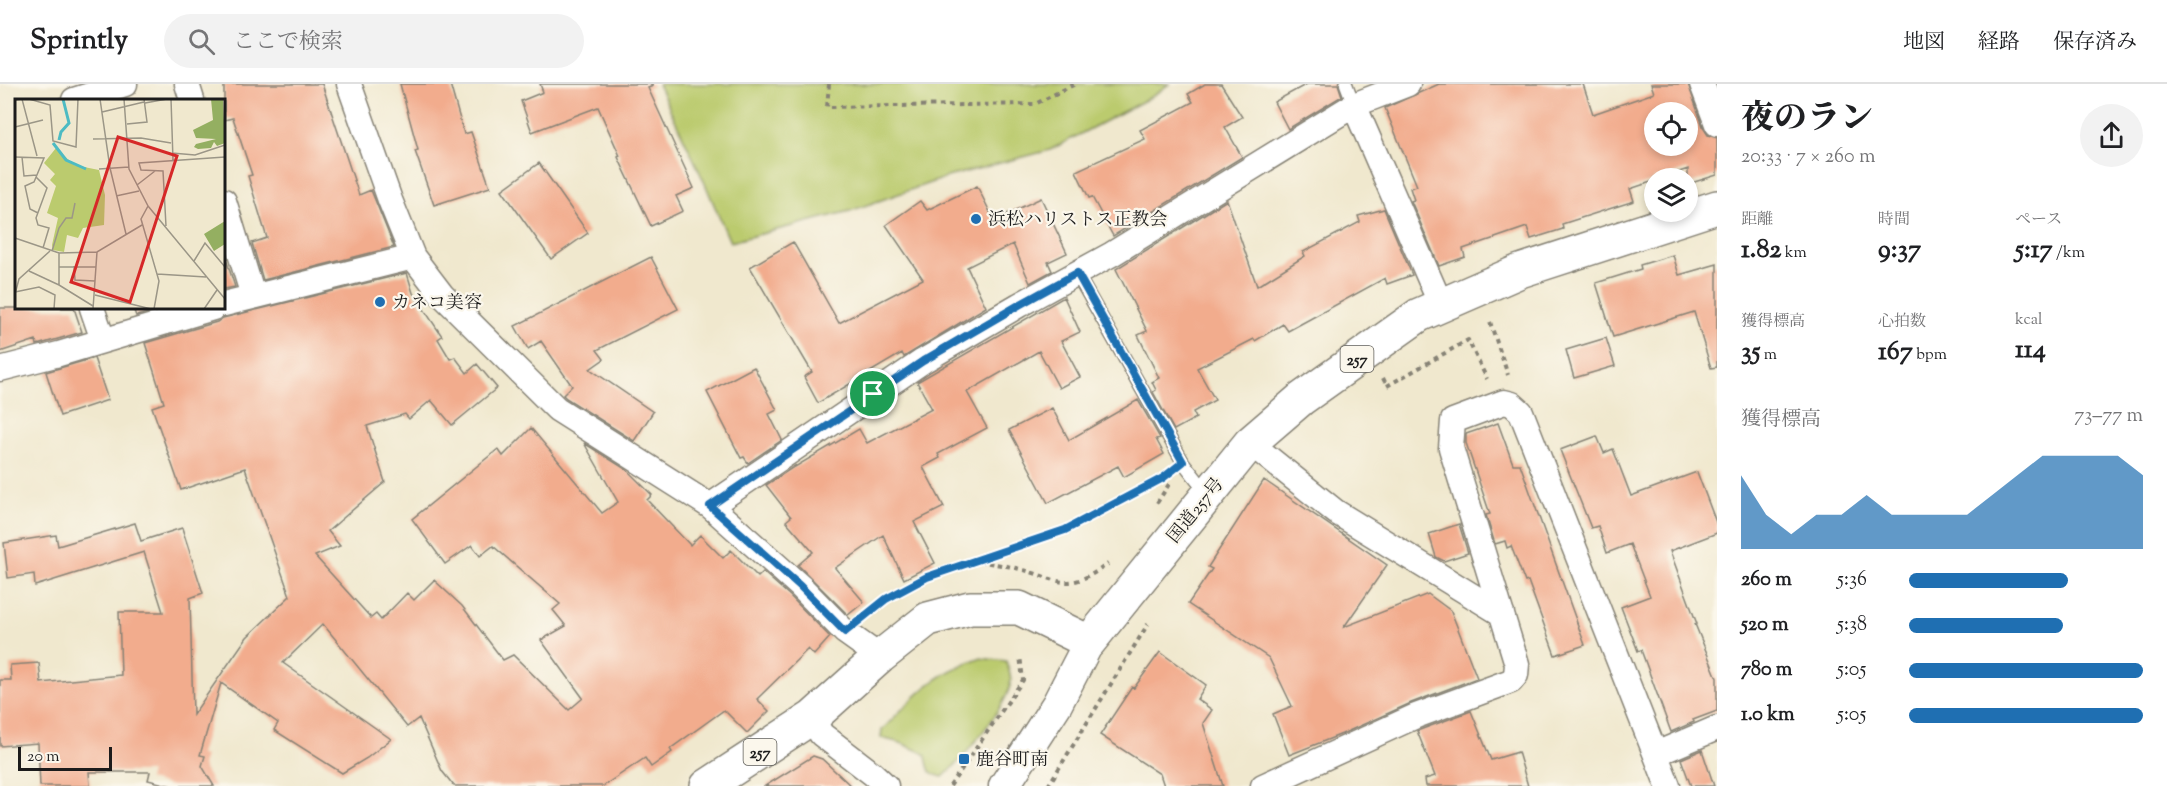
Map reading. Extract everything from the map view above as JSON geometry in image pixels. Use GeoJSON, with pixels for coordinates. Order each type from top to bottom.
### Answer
{"type":"FeatureCollection","features":[{"type":"Feature","properties":{"kind":"highway","name":"国道257号"},"geometry":{"type":"LineString","coordinates":[[1089,642],[1251,442],[1301,399],[1419,315],[1520,271],[1717,207]]}},
{"type":"Feature","properties":{"kind":"highway","name":"257"},"geometry":{"type":"LineString","coordinates":[[707,786],[813,717],[880,657],[928,619],[970,608],[1019,608],[1089,642]]}},
{"type":"Feature","properties":{"kind":"street"},"geometry":{"type":"LineString","coordinates":[[77,99],[125,84]]}},
{"type":"Feature","properties":{"kind":"street"},"geometry":{"type":"LineString","coordinates":[[187,84],[192,99]]}},
{"type":"Feature","properties":{"kind":"street"},"geometry":{"type":"LineString","coordinates":[[348,84],[413,256],[442,295],[557,409],[710,506],[800,586],[845,632],[880,657]]}},
{"type":"Feature","properties":{"kind":"street"},"geometry":{"type":"LineString","coordinates":[[710,506],[923,361],[1077,273],[1350,95],[1408,84]]}},
{"type":"Feature","properties":{"kind":"street"},"geometry":{"type":"LineString","coordinates":[[1702,84],[1717,124]]}},
{"type":"Feature","properties":{"kind":"street"},"geometry":{"type":"LineString","coordinates":[[1350,95],[1441,304]]}},
{"type":"Feature","properties":{"kind":"street"},"geometry":{"type":"LineString","coordinates":[[225,204],[253,296]]}},
{"type":"Feature","properties":{"kind":"street"},"geometry":{"type":"LineString","coordinates":[[225,304],[413,256]]}},
{"type":"Feature","properties":{"kind":"street"},"geometry":{"type":"LineString","coordinates":[[92,309],[103,340]]}},
{"type":"Feature","properties":{"kind":"street"},"geometry":{"type":"LineString","coordinates":[[0,369],[59,354],[210,309]]}},
{"type":"Feature","properties":{"kind":"street"},"geometry":{"type":"LineString","coordinates":[[1263,786],[1416,716],[1511,681],[1516,675],[1517,664],[1503,614],[1451,448],[1453,421],[1504,402],[1512,404],[1521,412],[1668,786]]}},
{"type":"Feature","properties":{"kind":"street"},"geometry":{"type":"LineString","coordinates":[[1251,442],[1336,512],[1503,614]]}},
{"type":"Feature","properties":{"kind":"street"},"geometry":{"type":"LineString","coordinates":[[1004,786],[1057,704],[1089,642]]}},
{"type":"Feature","properties":{"kind":"street"},"geometry":{"type":"LineString","coordinates":[[813,717],[821,734],[886,786]]}},
{"type":"Feature","properties":{"kind":"street"},"geometry":{"type":"LineString","coordinates":[[1656,754],[1717,728]]}},
{"type":"Feature","properties":{"kind":"lane"},"geometry":{"type":"LineString","coordinates":[[1077,273],[1183,462],[1208,495]]}},
{"type":"Feature","properties":{"kind":"path"},"geometry":{"type":"LineString","coordinates":[[829,84],[827,107],[1035,104],[1075,84]]}},
{"type":"Feature","properties":{"kind":"path"},"geometry":{"type":"LineString","coordinates":[[1490,322],[1509,375]]}},
{"type":"Feature","properties":{"kind":"path"},"geometry":{"type":"LineString","coordinates":[[1381,375],[1387,386],[1468,340],[1496,404]]}},
{"type":"Feature","properties":{"kind":"path"},"geometry":{"type":"LineString","coordinates":[[845,632],[886,599],[927,577],[1065,530],[1163,478],[1183,462]]}},
{"type":"Feature","properties":{"kind":"path"},"geometry":{"type":"LineString","coordinates":[[1154,507],[1170,482]]}},
{"type":"Feature","properties":{"kind":"path"},"geometry":{"type":"LineString","coordinates":[[977,560],[1016,568],[1062,583],[1089,577],[1113,561]]}},
{"type":"Feature","properties":{"kind":"path"},"geometry":{"type":"LineString","coordinates":[[1048,786],[1149,624]]}},
{"type":"Feature","properties":{"kind":"path"},"geometry":{"type":"LineString","coordinates":[[950,786],[1023,680],[1020,656]]}},
{"type":"Feature","properties":{"kind":"green space"},"geometry":{"type":"Polygon","coordinates":[[[658,84],[1169,84],[1151,97],[1050,150],[947,177],[850,211],[730,242],[658,84]]]}},
{"type":"Feature","properties":{"kind":"green space"},"geometry":{"type":"Polygon","coordinates":[[[979,658],[1006,661],[1010,686],[990,723],[943,777],[931,772],[925,754],[901,743],[881,738],[882,730],[936,679],[979,658]]]}},
{"type":"Feature","properties":{"kind":"building"},"geometry":{"type":"Polygon","coordinates":[[[224,84],[322,84],[359,195],[371,190],[394,247],[263,280],[252,243],[267,238],[248,176],[252,175],[233,118],[225,120],[224,84]]]}},
{"type":"Feature","properties":{"kind":"building"},"geometry":{"type":"Polygon","coordinates":[[[400,84],[450,84],[464,134],[471,132],[490,187],[434,205],[415,151],[418,150],[400,84]]]}},
{"type":"Feature","properties":{"kind":"building"},"geometry":{"type":"Polygon","coordinates":[[[540,84],[652,84],[653,86],[648,88],[694,188],[676,196],[683,211],[651,226],[618,157],[620,156],[598,107],[532,132],[521,101],[543,92],[540,84]]]}},
{"type":"Feature","properties":{"kind":"building"},"geometry":{"type":"Polygon","coordinates":[[[1205,84],[1221,84],[1242,117],[1225,127],[1242,157],[1113,236],[1092,197],[1089,198],[1076,171],[1145,139],[1140,130],[1193,102],[1188,94],[1205,84]]]}},
{"type":"Feature","properties":{"kind":"building"},"geometry":{"type":"Polygon","coordinates":[[[1307,84],[1338,84],[1342,96],[1288,129],[1274,102],[1307,84]]]}},
{"type":"Feature","properties":{"kind":"building"},"geometry":{"type":"Polygon","coordinates":[[[1439,84],[1583,84],[1593,114],[1654,93],[1651,84],[1688,84],[1694,102],[1644,102],[1644,156],[1698,156],[1698,112],[1708,135],[1717,138],[1717,175],[1698,181],[1698,168],[1644,168],[1644,184],[1630,189],[1634,201],[1562,224],[1563,229],[1531,239],[1527,227],[1463,249],[1465,257],[1439,266],[1411,201],[1414,200],[1410,188],[1417,186],[1385,108],[1439,84]]]}},
{"type":"Feature","properties":{"kind":"building"},"geometry":{"type":"Polygon","coordinates":[[[539,163],[588,233],[551,259],[502,190],[539,163]]]}},
{"type":"Feature","properties":{"kind":"building"},"geometry":{"type":"Polygon","coordinates":[[[977,186],[994,220],[1041,198],[1067,253],[1048,262],[1052,271],[1030,283],[1013,244],[967,267],[986,307],[904,357],[902,353],[818,403],[804,377],[812,372],[750,267],[793,242],[839,323],[923,279],[886,225],[920,201],[927,210],[977,186]]]}},
{"type":"Feature","properties":{"kind":"building"},"geometry":{"type":"Polygon","coordinates":[[[1227,200],[1257,286],[1305,256],[1303,252],[1360,222],[1358,216],[1384,209],[1412,275],[1387,284],[1385,278],[1288,331],[1283,324],[1255,341],[1254,339],[1197,368],[1215,400],[1193,412],[1196,418],[1174,430],[1153,392],[1156,390],[1152,382],[1159,378],[1138,335],[1147,331],[1116,269],[1227,200]]]}},
{"type":"Feature","properties":{"kind":"building"},"geometry":{"type":"Polygon","coordinates":[[[1673,255],[1679,275],[1717,264],[1717,367],[1711,368],[1694,312],[1613,337],[1596,283],[1641,269],[1640,265],[1673,255]]]}},
{"type":"Feature","properties":{"kind":"building"},"geometry":{"type":"Polygon","coordinates":[[[225,256],[235,287],[225,289],[225,256]]]}},
{"type":"Feature","properties":{"kind":"building"},"geometry":{"type":"Polygon","coordinates":[[[651,257],[678,309],[597,350],[604,359],[590,369],[653,412],[634,441],[566,398],[563,395],[572,386],[541,341],[528,349],[515,326],[651,257]]]}},
{"type":"Feature","properties":{"kind":"building"},"geometry":{"type":"Polygon","coordinates":[[[407,273],[413,293],[442,336],[438,339],[450,359],[455,357],[467,373],[477,364],[497,388],[452,425],[431,400],[409,419],[405,414],[367,426],[385,482],[328,531],[340,546],[315,556],[371,618],[376,614],[381,620],[407,593],[414,600],[434,580],[462,606],[503,660],[513,655],[569,710],[583,698],[541,640],[566,626],[553,610],[560,604],[493,546],[480,556],[472,545],[445,564],[412,519],[498,449],[503,456],[531,428],[602,513],[618,502],[584,443],[627,470],[652,495],[647,500],[690,545],[700,535],[723,558],[731,550],[758,577],[763,572],[830,637],[814,655],[808,649],[757,699],[769,711],[747,733],[724,710],[670,749],[672,752],[651,767],[645,758],[603,786],[454,786],[442,771],[419,718],[407,727],[323,624],[283,663],[391,739],[367,758],[342,773],[274,730],[278,723],[221,683],[200,755],[205,756],[202,766],[214,786],[172,786],[148,780],[150,772],[89,772],[90,786],[40,786],[38,743],[0,746],[0,680],[11,680],[10,665],[39,663],[41,683],[121,675],[119,612],[163,612],[144,552],[35,586],[34,574],[8,578],[4,543],[56,535],[58,546],[135,523],[141,541],[182,528],[203,593],[190,598],[193,715],[247,637],[290,596],[245,468],[181,490],[152,407],[164,403],[145,343],[217,322],[223,318],[407,273]]]}},
{"type":"Feature","properties":{"kind":"building"},"geometry":{"type":"Polygon","coordinates":[[[1064,297],[1080,332],[1061,341],[1080,377],[1059,388],[1039,351],[967,392],[987,428],[938,454],[940,458],[923,467],[944,507],[914,522],[935,563],[904,579],[883,535],[835,568],[864,602],[848,615],[798,565],[813,552],[786,521],[791,517],[766,485],[859,429],[867,443],[932,409],[917,382],[1064,297]]]}},
{"type":"Feature","properties":{"kind":"building"},"geometry":{"type":"Polygon","coordinates":[[[0,308],[74,309],[82,332],[37,345],[36,340],[0,352],[0,308]]]}},
{"type":"Feature","properties":{"kind":"building"},"geometry":{"type":"Polygon","coordinates":[[[133,309],[161,309],[136,316],[133,309]]]}},
{"type":"Feature","properties":{"kind":"building"},"geometry":{"type":"Polygon","coordinates":[[[1606,338],[1615,366],[1574,378],[1566,350],[1606,338]]]}},
{"type":"Feature","properties":{"kind":"building"},"geometry":{"type":"Polygon","coordinates":[[[94,358],[108,400],[60,416],[46,372],[94,358]]]}},
{"type":"Feature","properties":{"kind":"building"},"geometry":{"type":"Polygon","coordinates":[[[754,367],[777,410],[769,414],[782,440],[748,463],[744,457],[741,458],[707,392],[754,367]]]}},
{"type":"Feature","properties":{"kind":"building"},"geometry":{"type":"Polygon","coordinates":[[[1138,400],[1160,438],[1156,439],[1164,454],[1124,477],[1118,466],[1048,503],[1009,430],[1052,408],[1069,440],[1138,400]]]}},
{"type":"Feature","properties":{"kind":"building"},"geometry":{"type":"Polygon","coordinates":[[[1498,423],[1513,464],[1520,464],[1585,645],[1555,655],[1528,581],[1525,582],[1511,546],[1507,548],[1505,541],[1495,544],[1486,515],[1490,514],[1466,443],[1466,434],[1498,423]]]}},
{"type":"Feature","properties":{"kind":"building"},"geometry":{"type":"Polygon","coordinates":[[[1597,436],[1604,453],[1613,449],[1631,496],[1697,472],[1717,525],[1717,533],[1670,551],[1697,624],[1695,624],[1717,678],[1717,711],[1671,732],[1641,650],[1638,651],[1621,607],[1650,596],[1630,544],[1607,553],[1598,526],[1591,528],[1560,450],[1597,436]]]}},
{"type":"Feature","properties":{"kind":"building"},"geometry":{"type":"Polygon","coordinates":[[[1264,480],[1387,565],[1344,627],[1428,594],[1451,611],[1477,678],[1411,703],[1289,755],[1273,714],[1292,706],[1269,658],[1188,604],[1212,569],[1208,567],[1264,480]]]}},
{"type":"Feature","properties":{"kind":"building"},"geometry":{"type":"Polygon","coordinates":[[[1459,524],[1468,553],[1444,561],[1436,557],[1429,534],[1459,524]]]}},
{"type":"Feature","properties":{"kind":"building"},"geometry":{"type":"Polygon","coordinates":[[[1160,652],[1206,685],[1197,699],[1212,710],[1203,723],[1223,786],[1164,786],[1160,774],[1100,735],[1132,687],[1134,688],[1160,652]]]}},
{"type":"Feature","properties":{"kind":"building"},"geometry":{"type":"Polygon","coordinates":[[[1471,711],[1491,760],[1518,752],[1528,786],[1426,786],[1425,779],[1435,776],[1417,731],[1471,711]]]}},
{"type":"Feature","properties":{"kind":"building"},"geometry":{"type":"Polygon","coordinates":[[[1702,750],[1714,786],[1691,786],[1681,759],[1702,750]]]}},
{"type":"Feature","properties":{"kind":"building"},"geometry":{"type":"Polygon","coordinates":[[[813,756],[822,759],[851,786],[765,786],[813,756]]]}},
{"type":"Feature","properties":{"kind":"place","name":"浜松ハリストス正教会"},"geometry":{"type":"Point","coordinates":[976,219]}},
{"type":"Feature","properties":{"kind":"place","name":"カネコ美容"},"geometry":{"type":"Point","coordinates":[380,302]}},
{"type":"Feature","properties":{"kind":"place","name":"鹿谷町南"},"geometry":{"type":"Point","coordinates":[964,759]}},
{"type":"Feature","properties":{"kind":"route"},"geometry":{"type":"LineString","coordinates":[[1077,273],[1183,462],[1163,478],[1065,530],[927,577],[886,599],[845,632],[800,586],[710,506],[873,394],[923,361],[1077,273]]}}]}
